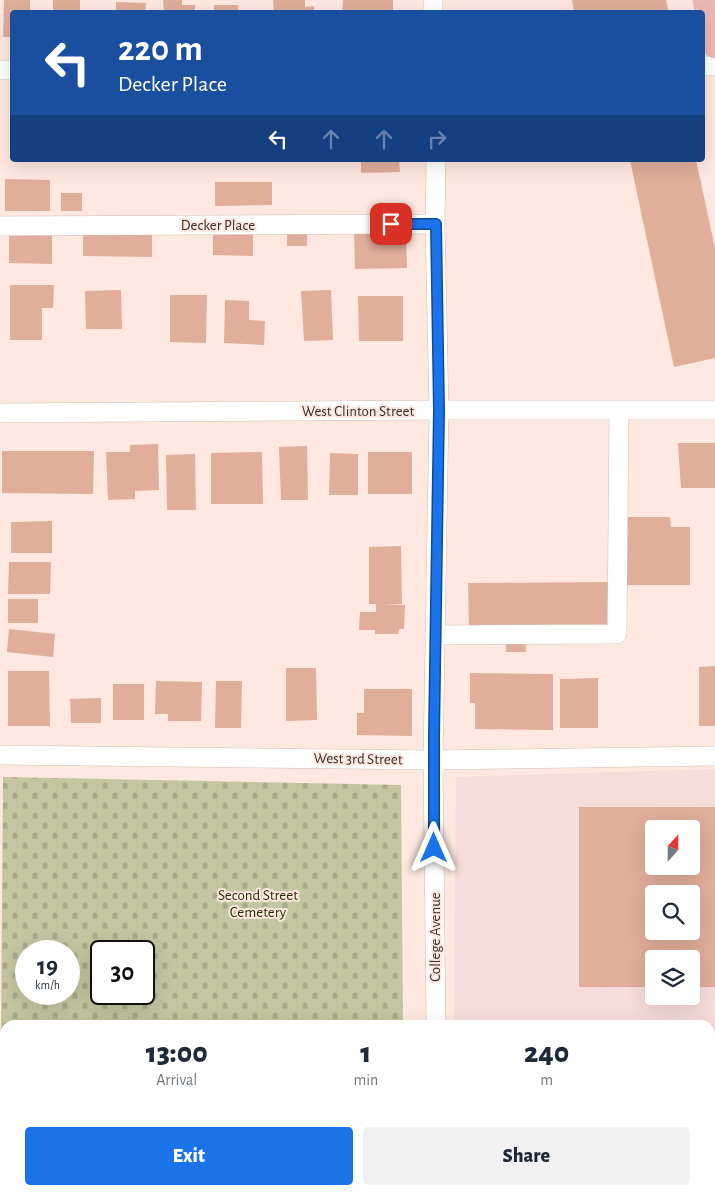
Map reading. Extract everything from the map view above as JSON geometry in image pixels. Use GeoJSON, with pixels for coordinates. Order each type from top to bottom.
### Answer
{"type":"FeatureCollection","features":[{"type":"Feature","properties":{"kind":"main road"},"geometry":{"type":"LineString","coordinates":[[705,0],[715,46]]}},
{"type":"Feature","properties":{"kind":"street","name":"College Avenue"},"geometry":{"type":"LineString","coordinates":[[436,162],[439,410],[433,760],[436,1020]]}},
{"type":"Feature","properties":{"kind":"street","name":"Decker Place"},"geometry":{"type":"LineString","coordinates":[[0,226],[436,224]]}},
{"type":"Feature","properties":{"kind":"street"},"geometry":{"type":"LineString","coordinates":[[435,635],[618,634],[619,410]]}},
{"type":"Feature","properties":{"kind":"street","name":"West Clinton Street"},"geometry":{"type":"LineString","coordinates":[[0,413],[715,410]]}},
{"type":"Feature","properties":{"kind":"street","name":"West 3rd Street"},"geometry":{"type":"LineString","coordinates":[[0,755],[433,760],[715,756]]}},
{"type":"Feature","properties":{"kind":"street"},"geometry":{"type":"LineString","coordinates":[[271,1195],[437,1195]]}},
{"type":"Feature","properties":{"kind":"shaded area"},"geometry":{"type":"Polygon","coordinates":[[[715,769],[715,1020],[454,1020],[456,777],[715,769]]]}},
{"type":"Feature","properties":{"kind":"green space","name":"Second Street Cemetery"},"geometry":{"type":"Polygon","coordinates":[[[3,777],[401,785],[403,1020],[1,1020],[3,777]]]}},
{"type":"Feature","properties":{"kind":"building"},"geometry":{"type":"Polygon","coordinates":[[[4,0],[30,0],[30,10],[10,10],[10,37],[3,37],[4,0]]]}},
{"type":"Feature","properties":{"kind":"building"},"geometry":{"type":"Polygon","coordinates":[[[53,0],[80,0],[80,10],[53,10],[53,0]]]}},
{"type":"Feature","properties":{"kind":"building"},"geometry":{"type":"Polygon","coordinates":[[[163,0],[182,0],[182,5],[195,5],[195,10],[164,10],[163,0]]]}},
{"type":"Feature","properties":{"kind":"building"},"geometry":{"type":"Polygon","coordinates":[[[273,0],[305,0],[305,7],[314,6],[314,10],[274,10],[273,0]]]}},
{"type":"Feature","properties":{"kind":"building"},"geometry":{"type":"Polygon","coordinates":[[[343,0],[393,0],[393,10],[342,10],[343,0]]]}},
{"type":"Feature","properties":{"kind":"building"},"geometry":{"type":"Polygon","coordinates":[[[572,0],[666,0],[668,10],[574,10],[572,0]]]}},
{"type":"Feature","properties":{"kind":"building"},"geometry":{"type":"Polygon","coordinates":[[[116,2],[146,3],[145,10],[116,10],[116,2]]]}},
{"type":"Feature","properties":{"kind":"building"},"geometry":{"type":"Polygon","coordinates":[[[214,5],[238,5],[238,10],[214,10],[214,5]]]}},
{"type":"Feature","properties":{"kind":"building"},"geometry":{"type":"Polygon","coordinates":[[[361,162],[399,162],[400,172],[361,173],[361,162]]]}},
{"type":"Feature","properties":{"kind":"building"},"geometry":{"type":"Polygon","coordinates":[[[630,162],[696,162],[715,248],[715,358],[674,367],[630,162]]]}},
{"type":"Feature","properties":{"kind":"building"},"geometry":{"type":"Polygon","coordinates":[[[5,179],[50,180],[50,211],[5,211],[5,179]]]}},
{"type":"Feature","properties":{"kind":"building"},"geometry":{"type":"Polygon","coordinates":[[[215,182],[272,182],[272,205],[215,206],[215,182]]]}},
{"type":"Feature","properties":{"kind":"building"},"geometry":{"type":"Polygon","coordinates":[[[61,193],[82,193],[82,211],[61,211],[61,193]]]}},
{"type":"Feature","properties":{"kind":"building"},"geometry":{"type":"Polygon","coordinates":[[[9,227],[52,228],[52,264],[9,263],[9,227]]]}},
{"type":"Feature","properties":{"kind":"building"},"geometry":{"type":"Polygon","coordinates":[[[406,227],[407,268],[355,269],[354,228],[406,227]]]}},
{"type":"Feature","properties":{"kind":"building"},"geometry":{"type":"Polygon","coordinates":[[[287,228],[307,228],[307,246],[287,246],[287,228]]]}},
{"type":"Feature","properties":{"kind":"building"},"geometry":{"type":"Polygon","coordinates":[[[83,231],[152,232],[152,257],[83,256],[83,231]]]}},
{"type":"Feature","properties":{"kind":"building"},"geometry":{"type":"Polygon","coordinates":[[[213,231],[253,232],[253,256],[213,255],[213,231]]]}},
{"type":"Feature","properties":{"kind":"building"},"geometry":{"type":"Polygon","coordinates":[[[10,285],[54,285],[53,308],[42,308],[42,340],[10,340],[10,285]]]}},
{"type":"Feature","properties":{"kind":"building"},"geometry":{"type":"Polygon","coordinates":[[[121,290],[122,329],[86,329],[85,291],[121,290]]]}},
{"type":"Feature","properties":{"kind":"building"},"geometry":{"type":"Polygon","coordinates":[[[331,290],[333,340],[304,341],[301,291],[331,290]]]}},
{"type":"Feature","properties":{"kind":"building"},"geometry":{"type":"Polygon","coordinates":[[[170,295],[207,295],[206,343],[170,342],[170,295]]]}},
{"type":"Feature","properties":{"kind":"building"},"geometry":{"type":"Polygon","coordinates":[[[358,296],[403,296],[403,341],[359,341],[358,296]]]}},
{"type":"Feature","properties":{"kind":"building"},"geometry":{"type":"Polygon","coordinates":[[[225,300],[249,301],[249,320],[265,321],[264,345],[224,343],[225,300]]]}},
{"type":"Feature","properties":{"kind":"building"},"geometry":{"type":"Polygon","coordinates":[[[678,443],[715,443],[715,488],[681,488],[678,443]]]}},
{"type":"Feature","properties":{"kind":"building"},"geometry":{"type":"Polygon","coordinates":[[[158,444],[159,490],[135,491],[135,499],[108,500],[106,452],[130,452],[130,445],[158,444]]]}},
{"type":"Feature","properties":{"kind":"building"},"geometry":{"type":"Polygon","coordinates":[[[307,446],[308,500],[281,500],[279,447],[307,446]]]}},
{"type":"Feature","properties":{"kind":"building"},"geometry":{"type":"Polygon","coordinates":[[[2,451],[94,451],[93,494],[2,493],[2,451]]]}},
{"type":"Feature","properties":{"kind":"building"},"geometry":{"type":"Polygon","coordinates":[[[262,452],[263,504],[211,504],[211,453],[262,452]]]}},
{"type":"Feature","properties":{"kind":"building"},"geometry":{"type":"Polygon","coordinates":[[[368,452],[412,452],[412,494],[368,494],[368,452]]]}},
{"type":"Feature","properties":{"kind":"building"},"geometry":{"type":"Polygon","coordinates":[[[330,453],[358,454],[358,495],[329,495],[330,453]]]}},
{"type":"Feature","properties":{"kind":"building"},"geometry":{"type":"Polygon","coordinates":[[[195,454],[196,510],[167,510],[166,455],[195,454]]]}},
{"type":"Feature","properties":{"kind":"building"},"geometry":{"type":"Polygon","coordinates":[[[624,517],[670,517],[671,527],[690,527],[690,585],[624,585],[624,517]]]}},
{"type":"Feature","properties":{"kind":"building"},"geometry":{"type":"Polygon","coordinates":[[[52,521],[52,553],[11,553],[11,522],[52,521]]]}},
{"type":"Feature","properties":{"kind":"building"},"geometry":{"type":"Polygon","coordinates":[[[401,546],[402,604],[384,604],[405,605],[404,629],[399,629],[398,634],[375,634],[375,630],[359,630],[360,612],[376,612],[376,604],[369,604],[369,547],[401,546]]]}},
{"type":"Feature","properties":{"kind":"building"},"geometry":{"type":"Polygon","coordinates":[[[9,562],[51,562],[50,594],[8,594],[9,562]]]}},
{"type":"Feature","properties":{"kind":"building"},"geometry":{"type":"Polygon","coordinates":[[[613,582],[613,629],[469,631],[468,583],[613,582]]]}},
{"type":"Feature","properties":{"kind":"building"},"geometry":{"type":"Polygon","coordinates":[[[8,599],[38,599],[38,623],[8,623],[8,599]]]}},
{"type":"Feature","properties":{"kind":"building"},"geometry":{"type":"Polygon","coordinates":[[[9,629],[55,634],[53,657],[7,652],[9,629]]]}},
{"type":"Feature","properties":{"kind":"building"},"geometry":{"type":"Polygon","coordinates":[[[506,637],[525,637],[526,652],[506,652],[506,637]]]}},
{"type":"Feature","properties":{"kind":"building"},"geometry":{"type":"Polygon","coordinates":[[[715,666],[715,726],[699,726],[699,667],[715,666]]]}},
{"type":"Feature","properties":{"kind":"building"},"geometry":{"type":"Polygon","coordinates":[[[286,668],[316,668],[317,720],[286,721],[286,668]]]}},
{"type":"Feature","properties":{"kind":"building"},"geometry":{"type":"Polygon","coordinates":[[[8,671],[49,671],[50,726],[8,726],[8,671]]]}},
{"type":"Feature","properties":{"kind":"building"},"geometry":{"type":"Polygon","coordinates":[[[470,673],[553,674],[553,730],[475,729],[475,703],[470,703],[470,673]]]}},
{"type":"Feature","properties":{"kind":"building"},"geometry":{"type":"Polygon","coordinates":[[[598,678],[598,728],[560,728],[560,679],[598,678]]]}},
{"type":"Feature","properties":{"kind":"building"},"geometry":{"type":"Polygon","coordinates":[[[156,681],[202,682],[201,721],[168,721],[168,714],[155,714],[156,681]]]}},
{"type":"Feature","properties":{"kind":"building"},"geometry":{"type":"Polygon","coordinates":[[[216,681],[242,681],[241,728],[215,728],[216,681]]]}},
{"type":"Feature","properties":{"kind":"building"},"geometry":{"type":"Polygon","coordinates":[[[113,684],[144,684],[144,720],[113,720],[113,684]]]}},
{"type":"Feature","properties":{"kind":"building"},"geometry":{"type":"Polygon","coordinates":[[[364,689],[412,689],[412,736],[357,735],[357,713],[364,713],[364,689]]]}},
{"type":"Feature","properties":{"kind":"building"},"geometry":{"type":"Polygon","coordinates":[[[101,698],[101,723],[71,723],[70,699],[101,698]]]}},
{"type":"Feature","properties":{"kind":"building"},"geometry":{"type":"Polygon","coordinates":[[[579,807],[715,807],[715,987],[700,987],[700,950],[645,950],[645,987],[579,987],[579,807]]]}},
{"type":"Feature","properties":{"kind":"route"},"geometry":{"type":"LineString","coordinates":[[391,224],[436,224],[439,410],[433,774],[434,848]]}}]}
